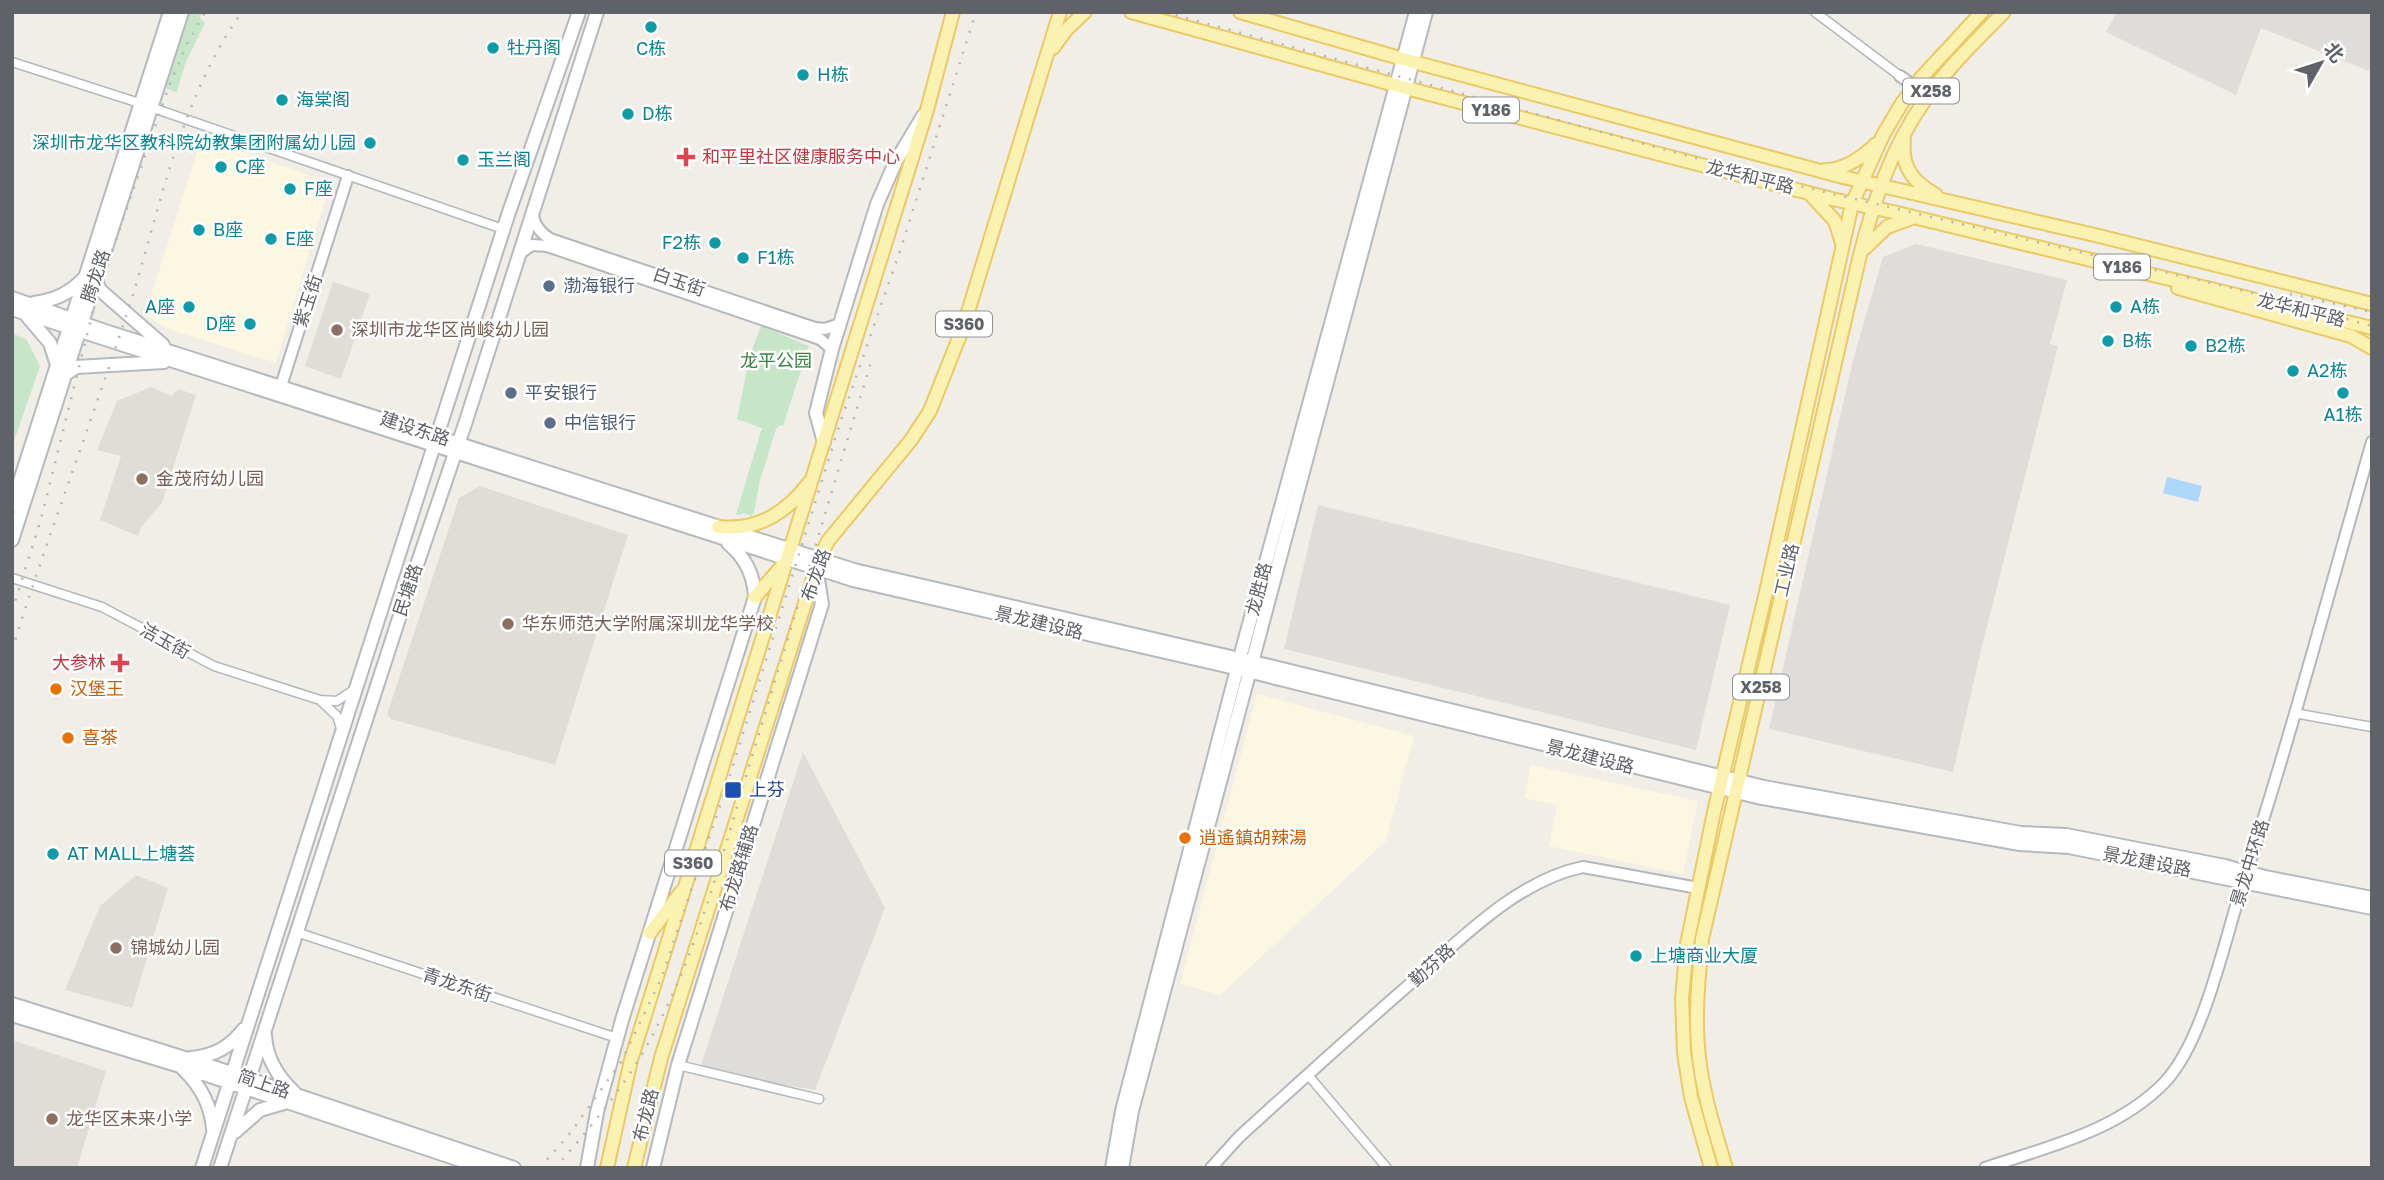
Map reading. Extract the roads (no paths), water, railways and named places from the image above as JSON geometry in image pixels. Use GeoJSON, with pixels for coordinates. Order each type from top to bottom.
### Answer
{"type":"FeatureCollection","features":[{"type":"Feature","properties":{"kind":"main road","name":"腾龙路"},"geometry":{"type":"LineString","coordinates":[[12,540],[61,370],[145,105],[170,12]]}},
{"type":"Feature","properties":{"kind":"main road","name":"腾龙路"},"geometry":{"type":"LineString","coordinates":[[145,105],[181,12]]}},
{"type":"Feature","properties":{"kind":"main road","name":"民塘路"},"geometry":{"type":"LineString","coordinates":[[202,1168],[503,229],[579,12]]}},
{"type":"Feature","properties":{"kind":"main road","name":"民塘路"},"geometry":{"type":"LineString","coordinates":[[220,1168],[597,12]]}},
{"type":"Feature","properties":{"kind":"main road","name":"布龙路"},"geometry":{"type":"LineString","coordinates":[[634,1168],[662,1058],[817,564],[828,541],[911,440],[930,411],[964,325],[1060,12]]}},
{"type":"Feature","properties":{"kind":"main road"},"geometry":{"type":"LineString","coordinates":[[1046,57],[1067,29],[1085,12]]}},
{"type":"Feature","properties":{"kind":"main road","name":"龙华和平路"},"geometry":{"type":"LineString","coordinates":[[1131,12],[1401,87],[1852,204],[2372,327]]}},
{"type":"Feature","properties":{"kind":"main road","name":"龙华和平路"},"geometry":{"type":"LineString","coordinates":[[1240,12],[1408,61],[1880,186],[2099,236],[2372,304]]}},
{"type":"Feature","properties":{"kind":"main road","name":"龙胜路"},"geometry":{"type":"LineString","coordinates":[[1408,61],[1416,12]]}},
{"type":"Feature","properties":{"kind":"main road","name":"龙胜路"},"geometry":{"type":"LineString","coordinates":[[1112,1168],[1122,1111],[1408,61],[1426,12]]}},
{"type":"Feature","properties":{"kind":"main road","name":"工业路"},"geometry":{"type":"LineString","coordinates":[[1711,1168],[1691,1097],[1682,1025],[1683,974],[1721,783],[1852,204],[1882,135],[1914,86],[1982,12]]}},
{"type":"Feature","properties":{"kind":"main road","name":"工业路"},"geometry":{"type":"LineString","coordinates":[[1726,1168],[1700,1070],[1697,996],[1702,939],[1858,259],[1880,186],[1909,126],[1936,86],[2004,12]]}},
{"type":"Feature","properties":{"kind":"main road","name":"布龙路"},"geometry":{"type":"LineString","coordinates":[[607,1168],[631,1060],[927,110],[952,13]]}},
{"type":"Feature","properties":{"kind":"main road","name":"布龙路"},"geometry":{"type":"LineString","coordinates":[[832,349],[887,181],[927,110]]}},
{"type":"Feature","properties":{"kind":"main road"},"geometry":{"type":"LineString","coordinates":[[1909,126],[1903,149],[1906,167],[1919,184],[1945,201]]}},
{"type":"Feature","properties":{"kind":"main road"},"geometry":{"type":"LineString","coordinates":[[1819,170],[1829,171],[1850,162],[1871,148],[1882,135]]}},
{"type":"Feature","properties":{"kind":"main road"},"geometry":{"type":"LineString","coordinates":[[1805,191],[1825,208],[1835,221],[1841,236],[1842,249]]}},
{"type":"Feature","properties":{"kind":"main road"},"geometry":{"type":"LineString","coordinates":[[1858,259],[1880,232],[1892,224],[1913,218]]}},
{"type":"Feature","properties":{"kind":"main road"},"geometry":{"type":"LineString","coordinates":[[2139,271],[2192,293],[2351,336],[2372,348]]}},
{"type":"Feature","properties":{"kind":"main road"},"geometry":{"type":"LineString","coordinates":[[90,278],[171,356],[61,370],[46,337],[21,308],[57,298],[90,278]]}},
{"type":"Feature","properties":{"kind":"main road","name":"建设东路"},"geometry":{"type":"LineString","coordinates":[[12,298],[21,308],[75,326],[817,564]]}},
{"type":"Feature","properties":{"kind":"main road"},"geometry":{"type":"LineString","coordinates":[[824,442],[816,413],[832,349]]}},
{"type":"Feature","properties":{"kind":"main road","name":"建设东路"},"geometry":{"type":"LineString","coordinates":[[171,356],[281,386],[436,441]]}},
{"type":"Feature","properties":{"kind":"main road","name":"腾龙路"},"geometry":{"type":"LineString","coordinates":[[12,506],[61,370]]}},
{"type":"Feature","properties":{"kind":"main road"},"geometry":{"type":"LineString","coordinates":[[720,533],[765,520],[797,497],[813,477]]}},
{"type":"Feature","properties":{"kind":"main road"},"geometry":{"type":"LineString","coordinates":[[586,1164],[617,1038],[755,597],[755,586],[748,567],[720,533]]}},
{"type":"Feature","properties":{"kind":"main road"},"geometry":{"type":"LineString","coordinates":[[755,597],[789,555]]}},
{"type":"Feature","properties":{"kind":"main road","name":"景龙建设路"},"geometry":{"type":"LineString","coordinates":[[817,564],[853,580],[1244,665],[1737,787],[2020,844],[2069,847],[2372,898]]}},
{"type":"Feature","properties":{"kind":"main road","name":"布龙路辅路"},"geometry":{"type":"LineString","coordinates":[[653,1168],[678,1065],[822,604],[817,564]]}},
{"type":"Feature","properties":{"kind":"main road","name":"龙胜路"},"geometry":{"type":"LineString","coordinates":[[1122,1168],[1132,1111],[1244,665]]}},
{"type":"Feature","properties":{"kind":"main road","name":"景龙建设路"},"geometry":{"type":"LineString","coordinates":[[2245,877],[2372,908]]}},
{"type":"Feature","properties":{"kind":"main road"},"geometry":{"type":"LineString","coordinates":[[650,933],[686,886]]}},
{"type":"Feature","properties":{"kind":"main road","name":"简上路"},"geometry":{"type":"LineString","coordinates":[[12,1004],[248,1084],[514,1168]]}},
{"type":"Feature","properties":{"kind":"main road","name":"简上路"},"geometry":{"type":"LineString","coordinates":[[12,1015],[181,1062]]}},
{"type":"Feature","properties":{"kind":"main road"},"geometry":{"type":"LineString","coordinates":[[212,1136],[211,1115],[206,1100],[181,1062],[226,1048],[239,1036],[249,1020]]}},
{"type":"Feature","properties":{"kind":"main road"},"geometry":{"type":"LineString","coordinates":[[229,1140],[245,1121],[260,1110],[297,1100],[272,1062],[265,1043],[266,1026]]}},
{"type":"Feature","properties":{"kind":"main road","name":"简上路"},"geometry":{"type":"LineString","coordinates":[[297,1100],[484,1168]]}},
{"type":"Feature","properties":{"kind":"street"},"geometry":{"type":"LineString","coordinates":[[1815,12],[1914,86]]}},
{"type":"Feature","properties":{"kind":"street"},"geometry":{"type":"LineString","coordinates":[[12,62],[145,105],[503,229]]}},
{"type":"Feature","properties":{"kind":"street","name":"紫玉街"},"geometry":{"type":"LineString","coordinates":[[281,386],[348,176]]}},
{"type":"Feature","properties":{"kind":"street","name":"白玉街"},"geometry":{"type":"LineString","coordinates":[[533,211],[533,219],[550,239],[815,328],[825,329],[840,324]]}},
{"type":"Feature","properties":{"kind":"street","name":"白玉街"},"geometry":{"type":"LineString","coordinates":[[518,257],[524,249],[532,245],[547,246],[822,340],[832,349]]}},
{"type":"Feature","properties":{"kind":"street","name":"景龙中环路"},"geometry":{"type":"LineString","coordinates":[[1984,1168],[2061,1143],[2098,1127],[2144,1100],[2178,1066],[2192,1038],[2245,877],[2372,442]]}},
{"type":"Feature","properties":{"kind":"street","name":"洁玉街"},"geometry":{"type":"LineString","coordinates":[[12,578],[102,607],[214,666],[320,701]]}},
{"type":"Feature","properties":{"kind":"street"},"geometry":{"type":"LineString","coordinates":[[320,701],[337,701],[350,694],[359,682]]}},
{"type":"Feature","properties":{"kind":"street"},"geometry":{"type":"LineString","coordinates":[[320,701],[333,711],[339,720],[341,738]]}},
{"type":"Feature","properties":{"kind":"street"},"geometry":{"type":"LineString","coordinates":[[2294,713],[2372,727]]}},
{"type":"Feature","properties":{"kind":"street","name":"勤芬路"},"geometry":{"type":"LineString","coordinates":[[1211,1168],[1239,1137],[1459,941],[1528,888],[1565,870],[1583,867],[1698,888]]}},
{"type":"Feature","properties":{"kind":"street","name":"青龙东街"},"geometry":{"type":"LineString","coordinates":[[296,932],[617,1038]]}},
{"type":"Feature","properties":{"kind":"street"},"geometry":{"type":"LineString","coordinates":[[678,1065],[819,1100]]}},
{"type":"Feature","properties":{"kind":"street"},"geometry":{"type":"LineString","coordinates":[[1308,1075],[1387,1168]]}},
{"type":"Feature","properties":{"kind":"water"},"geometry":{"type":"Polygon","coordinates":[[[2167,477],[2202,486],[2198,502],[2163,493],[2167,477]]]}},
{"type":"Feature","properties":{"kind":"railway"},"geometry":{"type":"LineString","coordinates":[[12,611],[41,519],[97,295],[169,86],[187,44],[205,12]]}},
{"type":"Feature","properties":{"kind":"railway"},"geometry":{"type":"LineString","coordinates":[[12,650],[132,298],[175,150],[203,79],[242,12]]}},
{"type":"Feature","properties":{"kind":"railway"},"geometry":{"type":"LineString","coordinates":[[540,1168],[571,1132],[621,1062],[661,979],[726,788],[840,423],[900,251],[976,12]]}},
{"type":"Feature","properties":{"kind":"railway"},"geometry":{"type":"LineString","coordinates":[[1165,12],[1783,182],[2249,292],[2372,326]]}},
{"type":"Feature","properties":{"kind":"railway"},"geometry":{"type":"LineString","coordinates":[[2290,294],[2372,312]]}},
{"type":"Feature","properties":{"kind":"railway"},"geometry":{"type":"LineString","coordinates":[[555,1168],[634,1067],[655,1030],[690,953],[872,359]]}},
{"type":"Feature","properties":{"kind":"place","name":"C栋"},"geometry":{"type":"Point","coordinates":[651,27]}},
{"type":"Feature","properties":{"kind":"place","name":"牡丹阁"},"geometry":{"type":"Point","coordinates":[493,48]}},
{"type":"Feature","properties":{"kind":"place","name":"H栋"},"geometry":{"type":"Point","coordinates":[803,75]}},
{"type":"Feature","properties":{"kind":"place","name":"海棠阁"},"geometry":{"type":"Point","coordinates":[282,100]}},
{"type":"Feature","properties":{"kind":"place","name":"D栋"},"geometry":{"type":"Point","coordinates":[628,114]}},
{"type":"Feature","properties":{"kind":"place","name":"深圳市龙华区教科院幼教集团附属幼儿园"},"geometry":{"type":"Point","coordinates":[370,143]}},
{"type":"Feature","properties":{"kind":"place","name":"和平里社区健康服务中心"},"geometry":{"type":"Point","coordinates":[686,157]}},
{"type":"Feature","properties":{"kind":"place","name":"玉兰阁"},"geometry":{"type":"Point","coordinates":[463,160]}},
{"type":"Feature","properties":{"kind":"place","name":"C座"},"geometry":{"type":"Point","coordinates":[221,167]}},
{"type":"Feature","properties":{"kind":"place","name":"F座"},"geometry":{"type":"Point","coordinates":[290,189]}},
{"type":"Feature","properties":{"kind":"place","name":"B座"},"geometry":{"type":"Point","coordinates":[199,230]}},
{"type":"Feature","properties":{"kind":"place","name":"E座"},"geometry":{"type":"Point","coordinates":[271,239]}},
{"type":"Feature","properties":{"kind":"place","name":"F2栋"},"geometry":{"type":"Point","coordinates":[715,243]}},
{"type":"Feature","properties":{"kind":"place","name":"F1栋"},"geometry":{"type":"Point","coordinates":[743,258]}},
{"type":"Feature","properties":{"kind":"place","name":"渤海银行"},"geometry":{"type":"Point","coordinates":[549,286]}},
{"type":"Feature","properties":{"kind":"place","name":"A座"},"geometry":{"type":"Point","coordinates":[189,307]}},
{"type":"Feature","properties":{"kind":"place","name":"A栋"},"geometry":{"type":"Point","coordinates":[2116,307]}},
{"type":"Feature","properties":{"kind":"place","name":"D座"},"geometry":{"type":"Point","coordinates":[250,324]}},
{"type":"Feature","properties":{"kind":"place","name":"深圳市龙华区尚峻幼儿园"},"geometry":{"type":"Point","coordinates":[337,330]}},
{"type":"Feature","properties":{"kind":"place","name":"B栋"},"geometry":{"type":"Point","coordinates":[2108,341]}},
{"type":"Feature","properties":{"kind":"place","name":"B2栋"},"geometry":{"type":"Point","coordinates":[2191,346]}},
{"type":"Feature","properties":{"kind":"place","name":"A2栋"},"geometry":{"type":"Point","coordinates":[2293,371]}},
{"type":"Feature","properties":{"kind":"place","name":"平安银行"},"geometry":{"type":"Point","coordinates":[511,393]}},
{"type":"Feature","properties":{"kind":"place","name":"A1栋"},"geometry":{"type":"Point","coordinates":[2343,393]}},
{"type":"Feature","properties":{"kind":"place","name":"中信银行"},"geometry":{"type":"Point","coordinates":[550,423]}},
{"type":"Feature","properties":{"kind":"place","name":"金茂府幼儿园"},"geometry":{"type":"Point","coordinates":[142,479]}},
{"type":"Feature","properties":{"kind":"place","name":"华东师范大学附属深圳龙华学校"},"geometry":{"type":"Point","coordinates":[508,624]}},
{"type":"Feature","properties":{"kind":"place","name":"大参林"},"geometry":{"type":"Point","coordinates":[120,663]}},
{"type":"Feature","properties":{"kind":"place","name":"汉堡王"},"geometry":{"type":"Point","coordinates":[56,689]}},
{"type":"Feature","properties":{"kind":"place","name":"喜茶"},"geometry":{"type":"Point","coordinates":[68,738]}},
{"type":"Feature","properties":{"kind":"place","name":"上芬"},"geometry":{"type":"Point","coordinates":[733,790]}},
{"type":"Feature","properties":{"kind":"place","name":"逍遙鎮胡辣湯"},"geometry":{"type":"Point","coordinates":[1185,838]}},
{"type":"Feature","properties":{"kind":"place","name":"AT MALL上塘荟"},"geometry":{"type":"Point","coordinates":[53,854]}},
{"type":"Feature","properties":{"kind":"place","name":"锦城幼儿园"},"geometry":{"type":"Point","coordinates":[116,948]}},
{"type":"Feature","properties":{"kind":"place","name":"上塘商业大厦"},"geometry":{"type":"Point","coordinates":[1636,956]}},
{"type":"Feature","properties":{"kind":"place","name":"龙华区未来小学"},"geometry":{"type":"Point","coordinates":[52,1119]}},
{"type":"Feature","properties":{"kind":"park label","name":"龙平公园"},"geometry":{"type":"Point","coordinates":[776,361]}}]}
